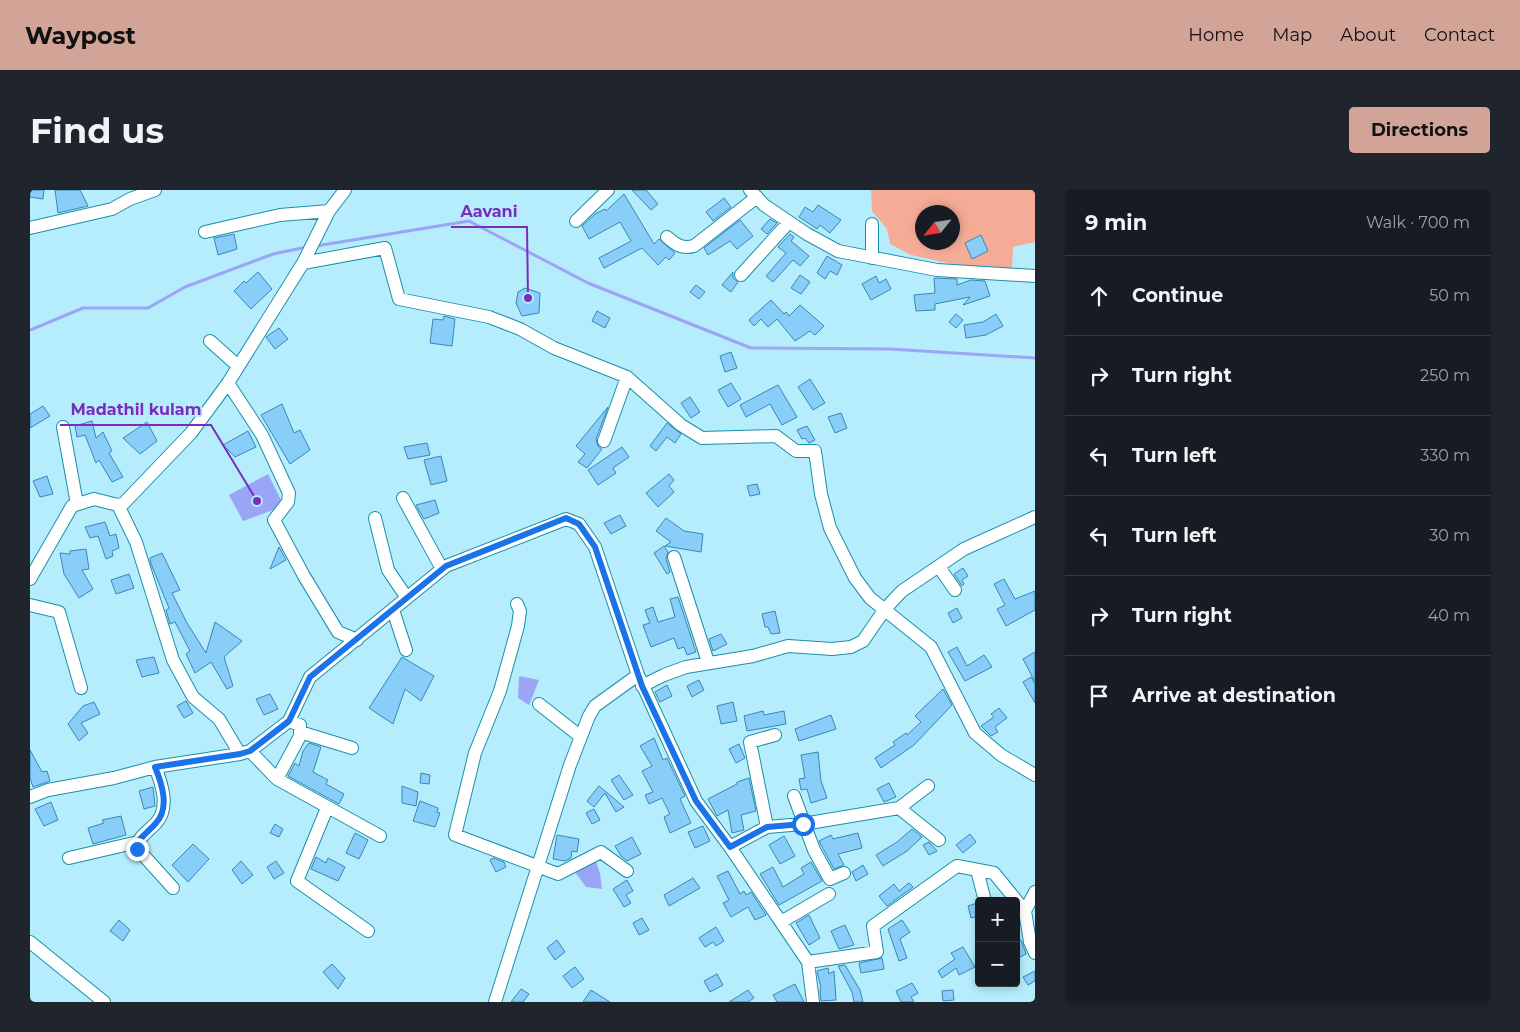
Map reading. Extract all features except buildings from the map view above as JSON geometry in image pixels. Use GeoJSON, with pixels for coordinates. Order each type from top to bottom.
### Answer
{"type":"FeatureCollection","features":[{"type":"Feature","properties":{"kind":"street"},"geometry":{"type":"LineString","coordinates":[[30,228],[112,209],[130,199],[155,190]]}},
{"type":"Feature","properties":{"kind":"street"},"geometry":{"type":"LineString","coordinates":[[30,579],[72,506],[94,499],[118,505],[123,504],[191,432],[228,383],[304,261],[329,210],[345,190]]}},
{"type":"Feature","properties":{"kind":"street"},"geometry":{"type":"LineString","coordinates":[[576,221],[608,190]]}},
{"type":"Feature","properties":{"kind":"street"},"geometry":{"type":"LineString","coordinates":[[667,237],[676,245],[686,248],[694,246],[754,194],[789,222],[826,246],[838,251],[937,270],[1035,276]]}},
{"type":"Feature","properties":{"kind":"street"},"geometry":{"type":"LineString","coordinates":[[205,232],[270,216],[329,210]]}},
{"type":"Feature","properties":{"kind":"street"},"geometry":{"type":"LineString","coordinates":[[740,275],[789,222]]}},
{"type":"Feature","properties":{"kind":"street"},"geometry":{"type":"LineString","coordinates":[[872,224],[872,258]]}},
{"type":"Feature","properties":{"kind":"street"},"geometry":{"type":"LineString","coordinates":[[304,261],[385,248],[399,299],[489,317],[520,329],[554,348],[627,378],[681,425],[702,438],[776,436],[796,451],[815,452],[821,494],[830,528],[855,578],[870,598],[930,646],[975,733],[1001,755],[1035,775]]}},
{"type":"Feature","properties":{"kind":"street"},"geometry":{"type":"LineString","coordinates":[[210,341],[238,366]]}},
{"type":"Feature","properties":{"kind":"street"},"geometry":{"type":"LineString","coordinates":[[604,441],[627,378]]}},
{"type":"Feature","properties":{"kind":"street"},"geometry":{"type":"LineString","coordinates":[[228,383],[262,435],[289,493],[288,502],[274,520],[304,576],[338,632],[357,640]]}},
{"type":"Feature","properties":{"kind":"street"},"geometry":{"type":"LineString","coordinates":[[63,427],[77,504]]}},
{"type":"Feature","properties":{"kind":"street"},"geometry":{"type":"LineString","coordinates":[[404,498],[442,569]]}},
{"type":"Feature","properties":{"kind":"street"},"geometry":{"type":"LineString","coordinates":[[118,505],[136,542],[173,660],[193,697],[219,719],[245,753],[277,779],[380,836]]}},
{"type":"Feature","properties":{"kind":"street"},"geometry":{"type":"LineString","coordinates":[[495,1002],[537,865],[581,737],[595,706],[640,680],[708,662],[753,656],[788,646],[832,649],[851,647],[863,641],[885,609],[902,591],[964,549],[1035,517]]}},
{"type":"Feature","properties":{"kind":"street"},"geometry":{"type":"LineString","coordinates":[[375,518],[388,570],[408,598]]}},
{"type":"Feature","properties":{"kind":"street"},"geometry":{"type":"LineString","coordinates":[[30,797],[48,790],[114,778],[155,767],[245,753],[289,721],[310,677],[442,569],[566,518],[579,524],[595,547],[640,680],[696,801],[730,847],[808,962],[813,1002]]}},
{"type":"Feature","properties":{"kind":"street"},"geometry":{"type":"LineString","coordinates":[[674,557],[708,662]]}},
{"type":"Feature","properties":{"kind":"street"},"geometry":{"type":"LineString","coordinates":[[939,567],[955,590]]}},
{"type":"Feature","properties":{"kind":"street"},"geometry":{"type":"LineString","coordinates":[[30,604],[59,612],[81,688]]}},
{"type":"Feature","properties":{"kind":"street"},"geometry":{"type":"LineString","coordinates":[[393,610],[406,650]]}},
{"type":"Feature","properties":{"kind":"street"},"geometry":{"type":"LineString","coordinates":[[519,612],[500,691],[475,752],[454,832],[458,837],[558,874],[601,852],[627,871]]}},
{"type":"Feature","properties":{"kind":"street"},"geometry":{"type":"LineString","coordinates":[[539,704],[581,737]]}},
{"type":"Feature","properties":{"kind":"street"},"geometry":{"type":"LineString","coordinates":[[277,779],[292,752],[300,732],[300,725],[289,721]]}},
{"type":"Feature","properties":{"kind":"street"},"geometry":{"type":"LineString","coordinates":[[300,732],[352,748]]}},
{"type":"Feature","properties":{"kind":"street"},"geometry":{"type":"LineString","coordinates":[[767,827],[750,742],[775,735]]}},
{"type":"Feature","properties":{"kind":"street"},"geometry":{"type":"LineString","coordinates":[[69,858],[138,842],[157,822],[164,804],[161,780],[155,767]]}},
{"type":"Feature","properties":{"kind":"street"},"geometry":{"type":"LineString","coordinates":[[730,847],[767,827],[803,824],[898,808],[928,786]]}},
{"type":"Feature","properties":{"kind":"street"},"geometry":{"type":"LineString","coordinates":[[794,796],[803,824],[830,879],[844,873]]}},
{"type":"Feature","properties":{"kind":"street"},"geometry":{"type":"LineString","coordinates":[[327,808],[297,881],[368,931]]}},
{"type":"Feature","properties":{"kind":"street"},"geometry":{"type":"LineString","coordinates":[[898,808],[939,840]]}},
{"type":"Feature","properties":{"kind":"street"},"geometry":{"type":"LineString","coordinates":[[138,842],[137,849],[173,888]]}},
{"type":"Feature","properties":{"kind":"street"},"geometry":{"type":"LineString","coordinates":[[808,962],[877,952],[873,926],[957,866],[994,873],[1025,911],[1030,942],[1035,953]]}},
{"type":"Feature","properties":{"kind":"street"},"geometry":{"type":"LineString","coordinates":[[977,870],[985,897]]}},
{"type":"Feature","properties":{"kind":"street"},"geometry":{"type":"LineString","coordinates":[[1025,911],[1035,892]]}},
{"type":"Feature","properties":{"kind":"street"},"geometry":{"type":"LineString","coordinates":[[781,922],[828,894]]}},
{"type":"Feature","properties":{"kind":"street"},"geometry":{"type":"LineString","coordinates":[[30,942],[104,1002]]}},
{"type":"Feature","properties":{"kind":"shaded area"},"geometry":{"type":"Polygon","coordinates":[[[871,190],[1035,190],[1035,242],[1013,247],[1012,270],[952,264],[911,255],[890,244],[887,229],[872,211],[871,190]]]}},
{"type":"Feature","properties":{"kind":"water"},"geometry":{"type":"Polygon","coordinates":[[[268,474],[284,506],[243,521],[229,495],[268,474]]]}},
{"type":"Feature","properties":{"kind":"water"},"geometry":{"type":"Polygon","coordinates":[[[519,676],[539,680],[529,705],[518,698],[519,676]]]}},
{"type":"Feature","properties":{"kind":"water"},"geometry":{"type":"Polygon","coordinates":[[[593,853],[600,873],[602,889],[586,887],[575,872],[593,853]]]}},
{"type":"Feature","properties":{"kind":"waterway"},"geometry":{"type":"LineString","coordinates":[[316,246],[469,221],[588,283],[751,348],[890,349],[1035,358]]}},
{"type":"Feature","properties":{"kind":"waterway"},"geometry":{"type":"LineString","coordinates":[[30,330],[83,308],[148,308],[185,287],[273,254],[307,247]]}},
{"type":"Feature","properties":{"kind":"place","name":"Aavani"},"geometry":{"type":"Point","coordinates":[528,298]}},
{"type":"Feature","properties":{"kind":"place","name":"Madathil kulam"},"geometry":{"type":"Point","coordinates":[257,501]}},
{"type":"Feature","properties":{"kind":"route"},"geometry":{"type":"LineString","coordinates":[[137,849],[137,843],[162,814],[164,804],[161,780],[155,767],[250,751],[289,721],[310,677],[446,566],[566,518],[579,524],[595,547],[642,686],[696,801],[730,847],[767,827],[803,824]]}}]}
